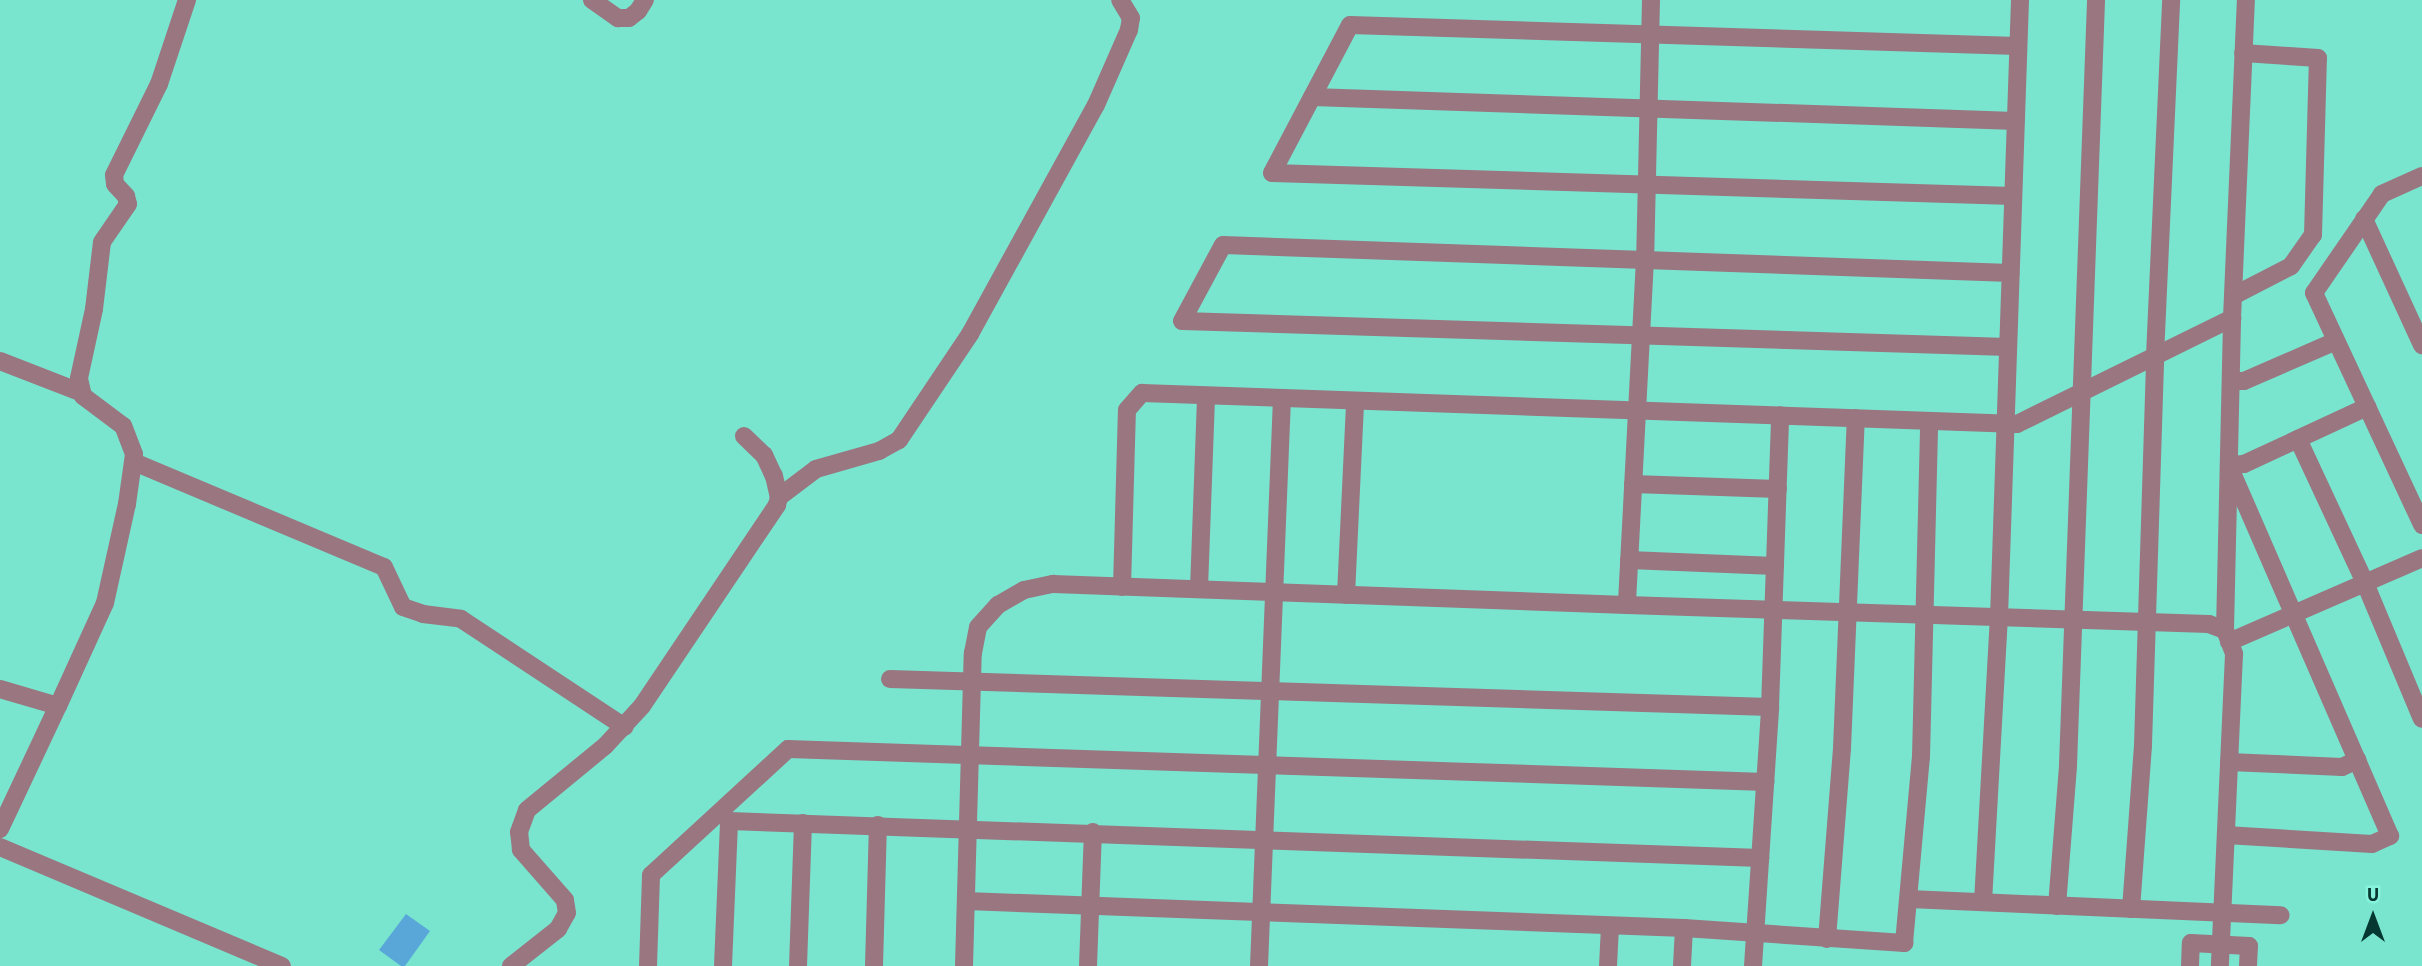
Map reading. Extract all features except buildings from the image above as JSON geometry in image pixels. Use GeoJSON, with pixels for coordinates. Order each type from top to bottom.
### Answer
{"type":"FeatureCollection","features":[{"type":"Feature","properties":{"kind":"street"},"geometry":{"type":"LineString","coordinates":[[80,392],[79,378],[92,322],[103,242],[128,204],[126,196],[115,184],[114,175],[159,84],[187,0]]}},
{"type":"Feature","properties":{"kind":"street"},"geometry":{"type":"LineString","coordinates":[[593,0],[618,18],[629,18],[645,0]]}},
{"type":"Feature","properties":{"kind":"street"},"geometry":{"type":"LineString","coordinates":[[779,497],[816,469],[879,451],[899,440],[970,334],[1096,106],[1129,30],[1131,18],[1120,0]]}},
{"type":"Feature","properties":{"kind":"street"},"geometry":{"type":"LineString","coordinates":[[1627,605],[1645,259],[1651,0]]}},
{"type":"Feature","properties":{"kind":"street"},"geometry":{"type":"LineString","coordinates":[[1983,902],[1999,617],[2020,0]]}},
{"type":"Feature","properties":{"kind":"street"},"geometry":{"type":"LineString","coordinates":[[2057,906],[2068,765],[2079,393],[2096,0]]}},
{"type":"Feature","properties":{"kind":"street"},"geometry":{"type":"LineString","coordinates":[[2131,909],[2148,622],[2155,356],[2171,0]]}},
{"type":"Feature","properties":{"kind":"street"},"geometry":{"type":"LineString","coordinates":[[2220,966],[2234,654],[2227,636],[2229,465],[2232,318],[2246,0]]}},
{"type":"Feature","properties":{"kind":"street"},"geometry":{"type":"LineString","coordinates":[[2013,196],[1272,173],[1350,25],[2018,46]]}},
{"type":"Feature","properties":{"kind":"street"},"geometry":{"type":"LineString","coordinates":[[2233,296],[2291,266],[2313,235],[2318,58],[2244,53]]}},
{"type":"Feature","properties":{"kind":"street"},"geometry":{"type":"LineString","coordinates":[[1311,97],[2016,121]]}},
{"type":"Feature","properties":{"kind":"street"},"geometry":{"type":"LineString","coordinates":[[2422,176],[2382,194],[2314,293],[2422,525]]}},
{"type":"Feature","properties":{"kind":"street"},"geometry":{"type":"LineString","coordinates":[[2364,219],[2422,345]]}},
{"type":"Feature","properties":{"kind":"street"},"geometry":{"type":"LineString","coordinates":[[2008,347],[1640,333],[1182,321],[1223,245],[2011,273]]}},
{"type":"Feature","properties":{"kind":"street"},"geometry":{"type":"LineString","coordinates":[[1122,587],[1128,410],[1143,393],[2017,424],[2232,318]]}},
{"type":"Feature","properties":{"kind":"street"},"geometry":{"type":"LineString","coordinates":[[2231,381],[2244,381],[2336,341]]}},
{"type":"Feature","properties":{"kind":"street"},"geometry":{"type":"LineString","coordinates":[[0,361],[80,392],[123,426],[132,444],[134,462],[105,603],[0,830]]}},
{"type":"Feature","properties":{"kind":"street"},"geometry":{"type":"LineString","coordinates":[[1199,590],[1206,396]]}},
{"type":"Feature","properties":{"kind":"street"},"geometry":{"type":"LineString","coordinates":[[1259,966],[1262,839],[1282,399]]}},
{"type":"Feature","properties":{"kind":"street"},"geometry":{"type":"LineString","coordinates":[[1346,595],[1355,401]]}},
{"type":"Feature","properties":{"kind":"street"},"geometry":{"type":"LineString","coordinates":[[2229,465],[2244,464],[2367,407]]}},
{"type":"Feature","properties":{"kind":"street"},"geometry":{"type":"LineString","coordinates":[[1753,966],[1770,707],[1780,415]]}},
{"type":"Feature","properties":{"kind":"street"},"geometry":{"type":"LineString","coordinates":[[1827,939],[1842,748],[1856,418]]}},
{"type":"Feature","properties":{"kind":"street"},"geometry":{"type":"LineString","coordinates":[[966,901],[1684,928],[1905,943],[1921,757],[1929,421]]}},
{"type":"Feature","properties":{"kind":"street"},"geometry":{"type":"LineString","coordinates":[[511,966],[558,929],[567,913],[565,900],[521,850],[519,832],[522,820],[536,801],[625,727],[658,685],[777,505],[779,497],[775,477],[764,455],[744,436]]}},
{"type":"Feature","properties":{"kind":"street"},"geometry":{"type":"LineString","coordinates":[[2298,439],[2365,583],[2422,719]]}},
{"type":"Feature","properties":{"kind":"street"},"geometry":{"type":"LineString","coordinates":[[134,462],[384,567],[403,607],[423,614],[461,619],[625,727]]}},
{"type":"Feature","properties":{"kind":"street"},"geometry":{"type":"LineString","coordinates":[[2226,835],[2372,844],[2390,836],[2229,465]]}},
{"type":"Feature","properties":{"kind":"street"},"geometry":{"type":"LineString","coordinates":[[1633,484],[1778,489]]}},
{"type":"Feature","properties":{"kind":"street"},"geometry":{"type":"LineString","coordinates":[[2227,636],[2294,614],[2422,558]]}},
{"type":"Feature","properties":{"kind":"street"},"geometry":{"type":"LineString","coordinates":[[1629,561],[1775,566]]}},
{"type":"Feature","properties":{"kind":"street"},"geometry":{"type":"LineString","coordinates":[[964,966],[973,653],[978,627],[998,605],[1024,590],[1053,584],[2209,624],[2227,636]]}},
{"type":"Feature","properties":{"kind":"street"},"geometry":{"type":"LineString","coordinates":[[890,679],[1770,707]]}},
{"type":"Feature","properties":{"kind":"street"},"geometry":{"type":"LineString","coordinates":[[0,689],[58,706]]}},
{"type":"Feature","properties":{"kind":"street"},"geometry":{"type":"LineString","coordinates":[[648,966],[651,875],[788,749],[1765,782]]}},
{"type":"Feature","properties":{"kind":"street"},"geometry":{"type":"LineString","coordinates":[[2229,762],[2342,766],[2357,760]]}},
{"type":"Feature","properties":{"kind":"street"},"geometry":{"type":"LineString","coordinates":[[723,966],[729,821],[1262,839]]}},
{"type":"Feature","properties":{"kind":"street"},"geometry":{"type":"LineString","coordinates":[[798,966],[803,823]]}},
{"type":"Feature","properties":{"kind":"street"},"geometry":{"type":"LineString","coordinates":[[874,966],[878,825]]}},
{"type":"Feature","properties":{"kind":"street"},"geometry":{"type":"LineString","coordinates":[[968,827],[1760,858]]}},
{"type":"Feature","properties":{"kind":"street"},"geometry":{"type":"LineString","coordinates":[[1088,966],[1093,832]]}},
{"type":"Feature","properties":{"kind":"street"},"geometry":{"type":"LineString","coordinates":[[0,847],[282,966]]}},
{"type":"Feature","properties":{"kind":"street"},"geometry":{"type":"LineString","coordinates":[[1909,899],[2281,915]]}},
{"type":"Feature","properties":{"kind":"street"},"geometry":{"type":"LineString","coordinates":[[1608,966],[1610,926]]}},
{"type":"Feature","properties":{"kind":"street"},"geometry":{"type":"LineString","coordinates":[[1682,966],[1684,928]]}},
{"type":"Feature","properties":{"kind":"street"},"geometry":{"type":"LineString","coordinates":[[2190,966],[2191,943],[2249,946],[2248,966]]}}]}
